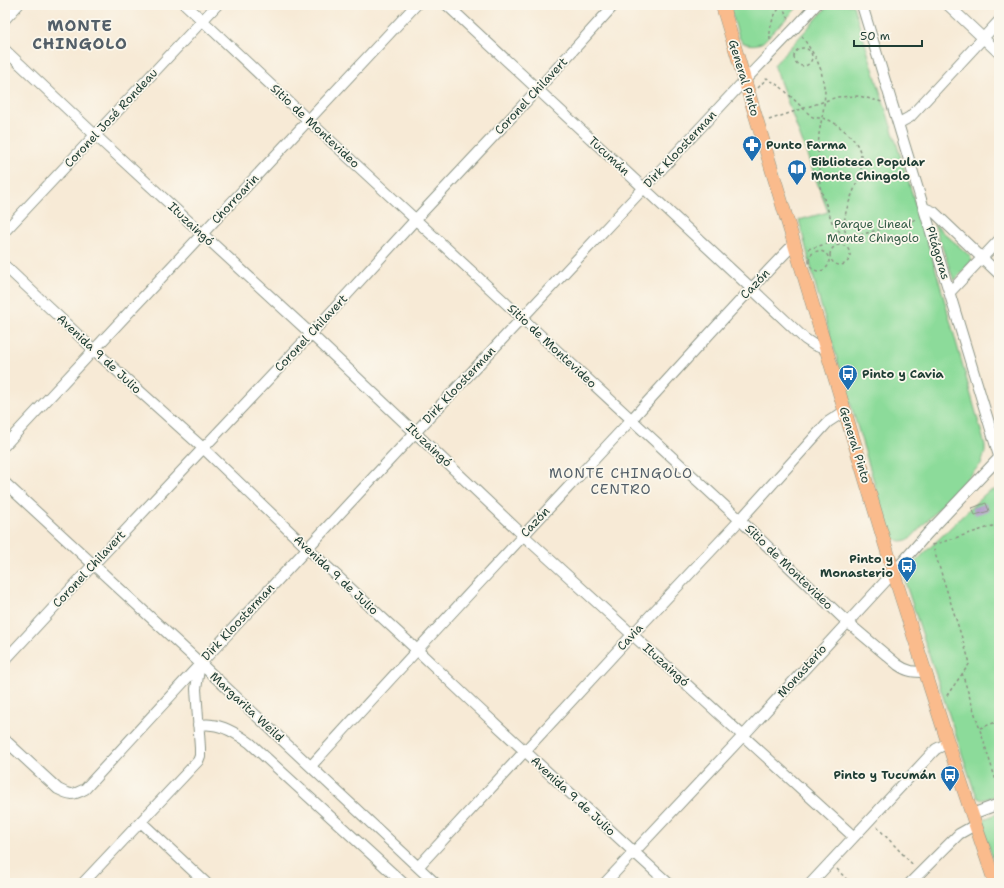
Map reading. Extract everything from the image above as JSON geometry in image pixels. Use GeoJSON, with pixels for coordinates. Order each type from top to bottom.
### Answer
{"type":"FeatureCollection","features":[{"type":"Feature","properties":{"kind":"main road","name":"General Pinto"},"geometry":{"type":"LineString","coordinates":[[722,5],[894,572],[948,743],[995,883]]}},
{"type":"Feature","properties":{"kind":"street"},"geometry":{"type":"LineString","coordinates":[[5,19],[18,5]]}},
{"type":"Feature","properties":{"kind":"street","name":"Sitio de Montevideo"},"geometry":{"type":"LineString","coordinates":[[186,5],[740,520],[847,622],[905,670],[912,672],[926,672]]}},
{"type":"Feature","properties":{"kind":"street","name":"Coronel José Rondeau"},"geometry":{"type":"LineString","coordinates":[[5,231],[217,5]]}},
{"type":"Feature","properties":{"kind":"street","name":"Chorroarin"},"geometry":{"type":"LineString","coordinates":[[5,444],[416,5]]}},
{"type":"Feature","properties":{"kind":"street","name":"Tucumán"},"geometry":{"type":"LineString","coordinates":[[447,5],[805,339],[814,345],[827,350]]}},
{"type":"Feature","properties":{"kind":"street","name":"Coronel Chilavert"},"geometry":{"type":"LineString","coordinates":[[5,660],[538,90],[614,5]]}},
{"type":"Feature","properties":{"kind":"street","name":"Dirk Kloosterman"},"geometry":{"type":"LineString","coordinates":[[5,740],[58,789],[68,794],[77,793],[85,789],[415,432],[816,5]]}},
{"type":"Feature","properties":{"kind":"street","name":"Pitágoras"},"geometry":{"type":"LineString","coordinates":[[862,5],[926,212],[999,457]]}},
{"type":"Feature","properties":{"kind":"street"},"geometry":{"type":"LineString","coordinates":[[948,5],[999,53]]}},
{"type":"Feature","properties":{"kind":"street"},"geometry":{"type":"LineString","coordinates":[[899,123],[910,117],[999,21]]}},
{"type":"Feature","properties":{"kind":"street","name":"Ituzaingó"},"geometry":{"type":"LineString","coordinates":[[5,50],[311,334],[523,535],[854,837]]}},
{"type":"Feature","properties":{"kind":"street"},"geometry":{"type":"LineString","coordinates":[[926,212],[934,212],[999,274]]}},
{"type":"Feature","properties":{"kind":"street"},"geometry":{"type":"LineString","coordinates":[[950,292],[999,240]]}},
{"type":"Feature","properties":{"kind":"street","name":"Cazón"},"geometry":{"type":"LineString","coordinates":[[311,766],[751,288],[795,248]]}},
{"type":"Feature","properties":{"kind":"street","name":"Avenida 9 de Julio"},"geometry":{"type":"LineString","coordinates":[[5,266],[94,350],[203,448],[307,548],[668,883]]}},
{"type":"Feature","properties":{"kind":"street","name":"Cavia"},"geometry":{"type":"LineString","coordinates":[[418,867],[740,520],[828,422],[845,411]]}},
{"type":"Feature","properties":{"kind":"street","name":"Monasterio"},"geometry":{"type":"LineString","coordinates":[[605,883],[743,736],[999,457]]}},
{"type":"Feature","properties":{"kind":"street","name":"Margarita Weild"},"geometry":{"type":"LineString","coordinates":[[5,484],[200,663],[435,883]]}},
{"type":"Feature","properties":{"kind":"street"},"geometry":{"type":"LineString","coordinates":[[83,883],[198,761],[200,756],[200,748],[196,689],[200,663]]}},
{"type":"Feature","properties":{"kind":"street"},"geometry":{"type":"LineString","coordinates":[[198,725],[213,725],[226,729],[238,734],[250,743],[403,883]]}},
{"type":"Feature","properties":{"kind":"street"},"geometry":{"type":"LineString","coordinates":[[811,883],[933,752],[948,743]]}},
{"type":"Feature","properties":{"kind":"street"},"geometry":{"type":"LineString","coordinates":[[910,883],[974,819],[999,804]]}},
{"type":"Feature","properties":{"kind":"street"},"geometry":{"type":"LineString","coordinates":[[141,822],[206,883]]}},
{"type":"Feature","properties":{"kind":"path"},"geometry":{"type":"LineString","coordinates":[[782,5],[786,14],[807,43],[821,70],[825,92],[818,152],[820,187],[833,225],[847,238]]}},
{"type":"Feature","properties":{"kind":"path"},"geometry":{"type":"LineString","coordinates":[[775,36],[770,42],[770,26],[772,20],[782,5]]}},
{"type":"Feature","properties":{"kind":"path"},"geometry":{"type":"LineString","coordinates":[[804,49],[812,53],[811,60],[808,65],[799,66],[795,62],[794,56],[796,51],[804,49]]}},
{"type":"Feature","properties":{"kind":"path"},"geometry":{"type":"LineString","coordinates":[[750,97],[767,78],[782,88],[814,118],[830,120],[843,129],[855,141],[861,155],[862,164],[860,175],[846,214],[844,232],[847,238]]}},
{"type":"Feature","properties":{"kind":"path"},"geometry":{"type":"LineString","coordinates":[[758,124],[836,97],[859,96],[893,105]]}},
{"type":"Feature","properties":{"kind":"path"},"geometry":{"type":"LineString","coordinates":[[795,248],[847,238],[926,212]]}},
{"type":"Feature","properties":{"kind":"path"},"geometry":{"type":"LineString","coordinates":[[835,241],[836,246]]}},
{"type":"Feature","properties":{"kind":"path"},"geometry":{"type":"LineString","coordinates":[[829,257],[827,267],[822,271],[816,271],[810,267],[810,257],[818,251],[824,253],[829,257],[834,263],[837,265],[844,264],[849,261],[850,255],[848,249],[843,245],[836,246],[831,250],[829,257]]}},
{"type":"Feature","properties":{"kind":"path"},"geometry":{"type":"LineString","coordinates":[[933,545],[999,524]]}},
{"type":"Feature","properties":{"kind":"path"},"geometry":{"type":"LineString","coordinates":[[932,542],[970,663],[944,699]]}},
{"type":"Feature","properties":{"kind":"path"},"geometry":{"type":"LineString","coordinates":[[962,674],[999,790]]}},
{"type":"Feature","properties":{"kind":"path"},"geometry":{"type":"LineString","coordinates":[[980,728],[999,721]]}},
{"type":"Feature","properties":{"kind":"path"},"geometry":{"type":"LineString","coordinates":[[870,819],[930,883]]}},
{"type":"Feature","properties":{"kind":"path"},"geometry":{"type":"LineString","coordinates":[[830,862],[850,883]]}},
{"type":"Feature","properties":{"kind":"green space"},"geometry":{"type":"Polygon","coordinates":[[[729,5],[800,5],[763,42],[752,45],[742,42],[739,37],[729,5]]]}},
{"type":"Feature","properties":{"kind":"green space","name":"Parque Lineal Monte Chingolo"},"geometry":{"type":"Polygon","coordinates":[[[829,5],[853,5],[934,263],[985,445],[985,452],[981,464],[910,539],[904,541],[899,541],[890,535],[819,299],[799,220],[828,212],[774,65],[829,5]]]}},
{"type":"Feature","properties":{"kind":"green space"},"geometry":{"type":"Polygon","coordinates":[[[934,224],[970,256],[972,261],[954,281],[934,224]]]}},
{"type":"Feature","properties":{"kind":"green space"},"geometry":{"type":"Polygon","coordinates":[[[999,489],[999,795],[982,800],[978,798],[973,787],[906,585],[905,577],[910,567],[985,494],[999,489]]]}},
{"type":"Feature","properties":{"kind":"green space"},"geometry":{"type":"Polygon","coordinates":[[[999,813],[999,879],[982,825],[984,819],[999,813]]]}},
{"type":"Feature","properties":{"kind":"building"},"geometry":{"type":"Polygon","coordinates":[[[986,503],[989,511],[975,515],[972,508],[986,503]]]}},
{"type":"Feature","properties":{"kind":"place","name":"Punto Farma"},"geometry":{"type":"Point","coordinates":[752,162]}},
{"type":"Feature","properties":{"kind":"place","name":"Biblioteca Popular Monte Chingolo"},"geometry":{"type":"Point","coordinates":[797,186]}},
{"type":"Feature","properties":{"kind":"place","name":"Pinto y Cavia"},"geometry":{"type":"Point","coordinates":[848,391]}},
{"type":"Feature","properties":{"kind":"place","name":"Pinto y Monasterio"},"geometry":{"type":"Point","coordinates":[907,583]}},
{"type":"Feature","properties":{"kind":"place","name":"Pinto y Tucumán"},"geometry":{"type":"Point","coordinates":[950,792]}},
{"type":"Feature","properties":{"kind":"district","name":"MONTE CHINGOLO"},"geometry":{"type":"Point","coordinates":[80,34]}},
{"type":"Feature","properties":{"kind":"district","name":"MONTE CHINGOLO CENTRO"},"geometry":{"type":"Point","coordinates":[621,482]}}]}
